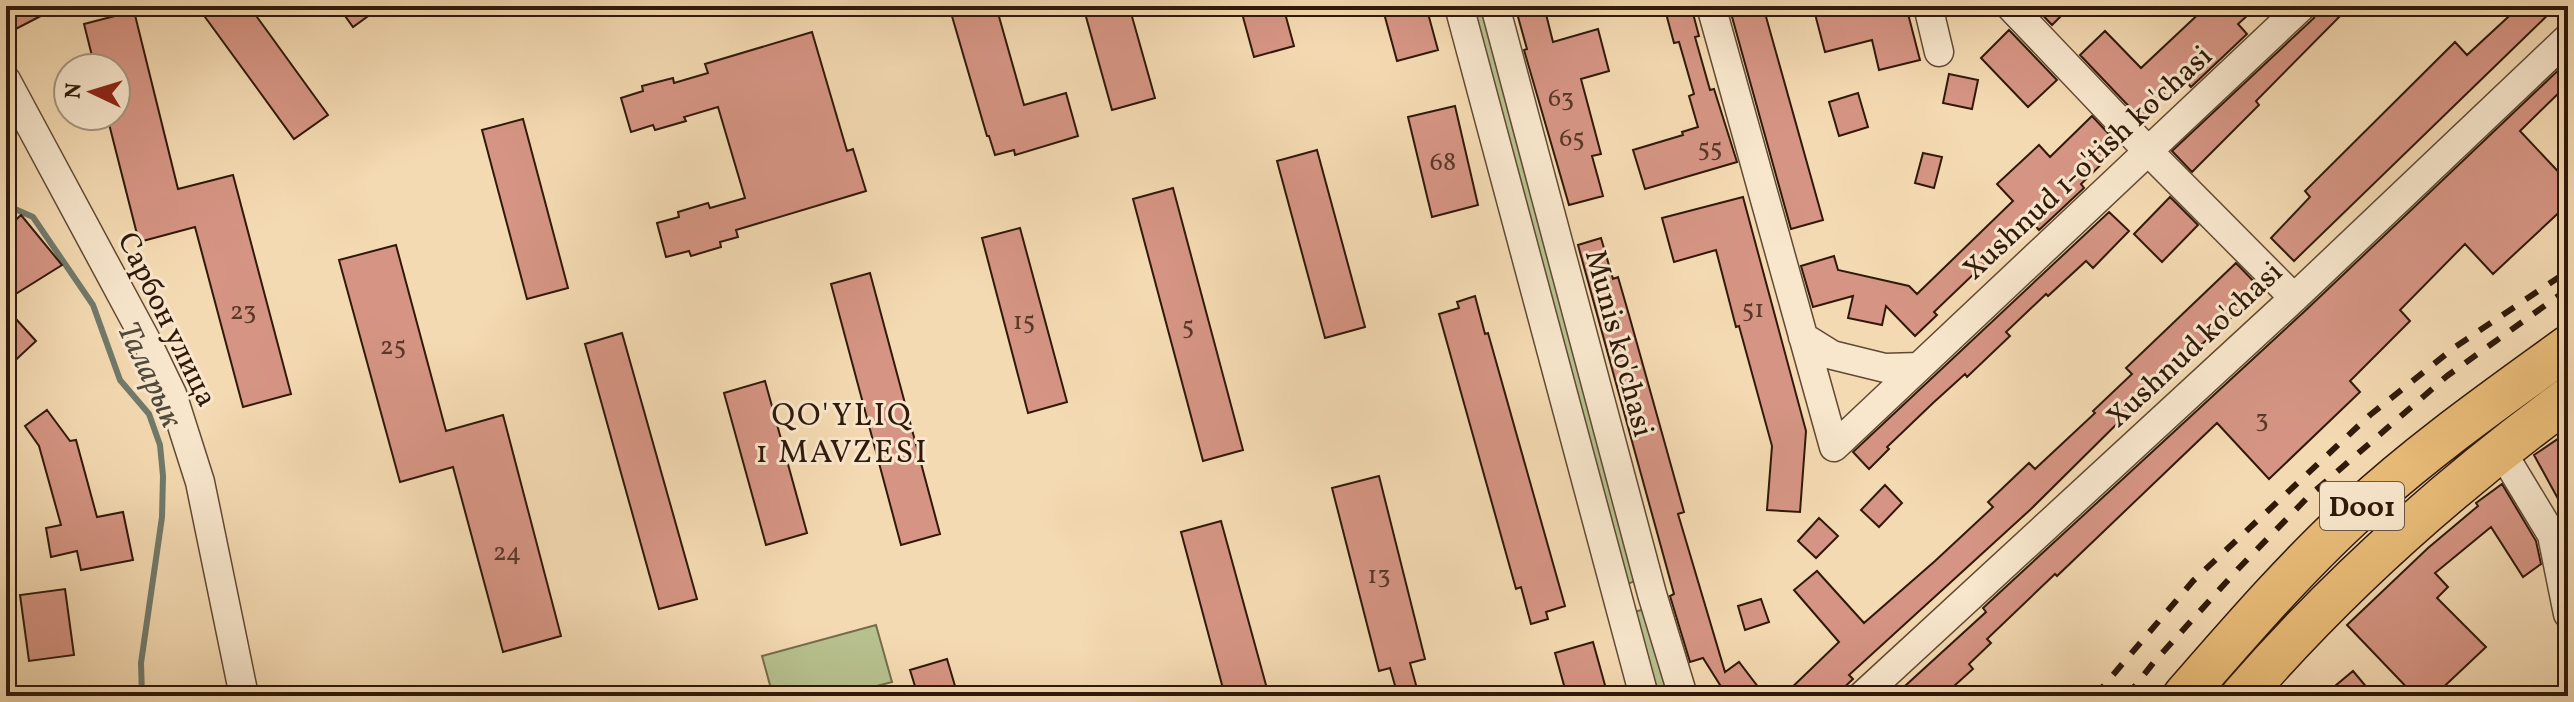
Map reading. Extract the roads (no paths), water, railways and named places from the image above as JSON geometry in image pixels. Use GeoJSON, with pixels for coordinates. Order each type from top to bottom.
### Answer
{"type":"FeatureCollection","features":[{"type":"Feature","properties":{"kind":"highway","name":"D001"},"geometry":{"type":"LineString","coordinates":[[2184,696],[2267,603],[2354,513],[2451,431],[2568,347]]}},
{"type":"Feature","properties":{"kind":"highway","name":"D001"},"geometry":{"type":"LineString","coordinates":[[2242,696],[2300,631],[2391,541],[2500,449],[2568,399]]}},
{"type":"Feature","properties":{"kind":"street"},"geometry":{"type":"LineString","coordinates":[[1459,6],[1644,696]]}},
{"type":"Feature","properties":{"kind":"street","name":"Munis ko'chasi"},"geometry":{"type":"LineString","coordinates":[[1495,6],[1652,594],[1683,696]]}},
{"type":"Feature","properties":{"kind":"street","name":"Xushnud 1-o'tish ko'chasi"},"geometry":{"type":"LineString","coordinates":[[1711,6],[1834,447],[2302,6]]}},
{"type":"Feature","properties":{"kind":"street"},"geometry":{"type":"LineString","coordinates":[[1928,6],[1939,52]]}},
{"type":"Feature","properties":{"kind":"street"},"geometry":{"type":"LineString","coordinates":[[2010,6],[2294,298]]}},
{"type":"Feature","properties":{"kind":"street","name":"Xushnud ko'chasi"},"geometry":{"type":"LineString","coordinates":[[1862,696],[2294,298],[2568,38]]}},
{"type":"Feature","properties":{"kind":"street","name":"Сарбон улица"},"geometry":{"type":"LineString","coordinates":[[7,81],[172,394],[200,482],[244,696]]}},
{"type":"Feature","properties":{"kind":"street"},"geometry":{"type":"LineString","coordinates":[[1803,337],[1832,355],[1885,368],[1919,367]]}},
{"type":"Feature","properties":{"kind":"street"},"geometry":{"type":"LineString","coordinates":[[2500,449],[2552,535],[2568,614]]}},
{"type":"Feature","properties":{"kind":"street"},"geometry":{"type":"LineString","coordinates":[[1619,605],[1652,594]]}},
{"type":"Feature","properties":{"kind":"waterway","name":"Таларык"},"geometry":{"type":"LineString","coordinates":[[6,205],[33,217],[93,305],[120,380],[149,414],[160,445],[162,517],[141,663],[142,696]]}},
{"type":"Feature","properties":{"kind":"railway"},"geometry":{"type":"LineString","coordinates":[[2095,696],[2193,581],[2370,415],[2455,347],[2568,271]]}},
{"type":"Feature","properties":{"kind":"railway"},"geometry":{"type":"LineString","coordinates":[[2127,696],[2239,568],[2308,497],[2447,376],[2568,289]]}},
{"type":"Feature","properties":{"kind":"district","name":"QO'YLIQ 1 MAVZESI"},"geometry":{"type":"Point","coordinates":[842,432]}}]}
